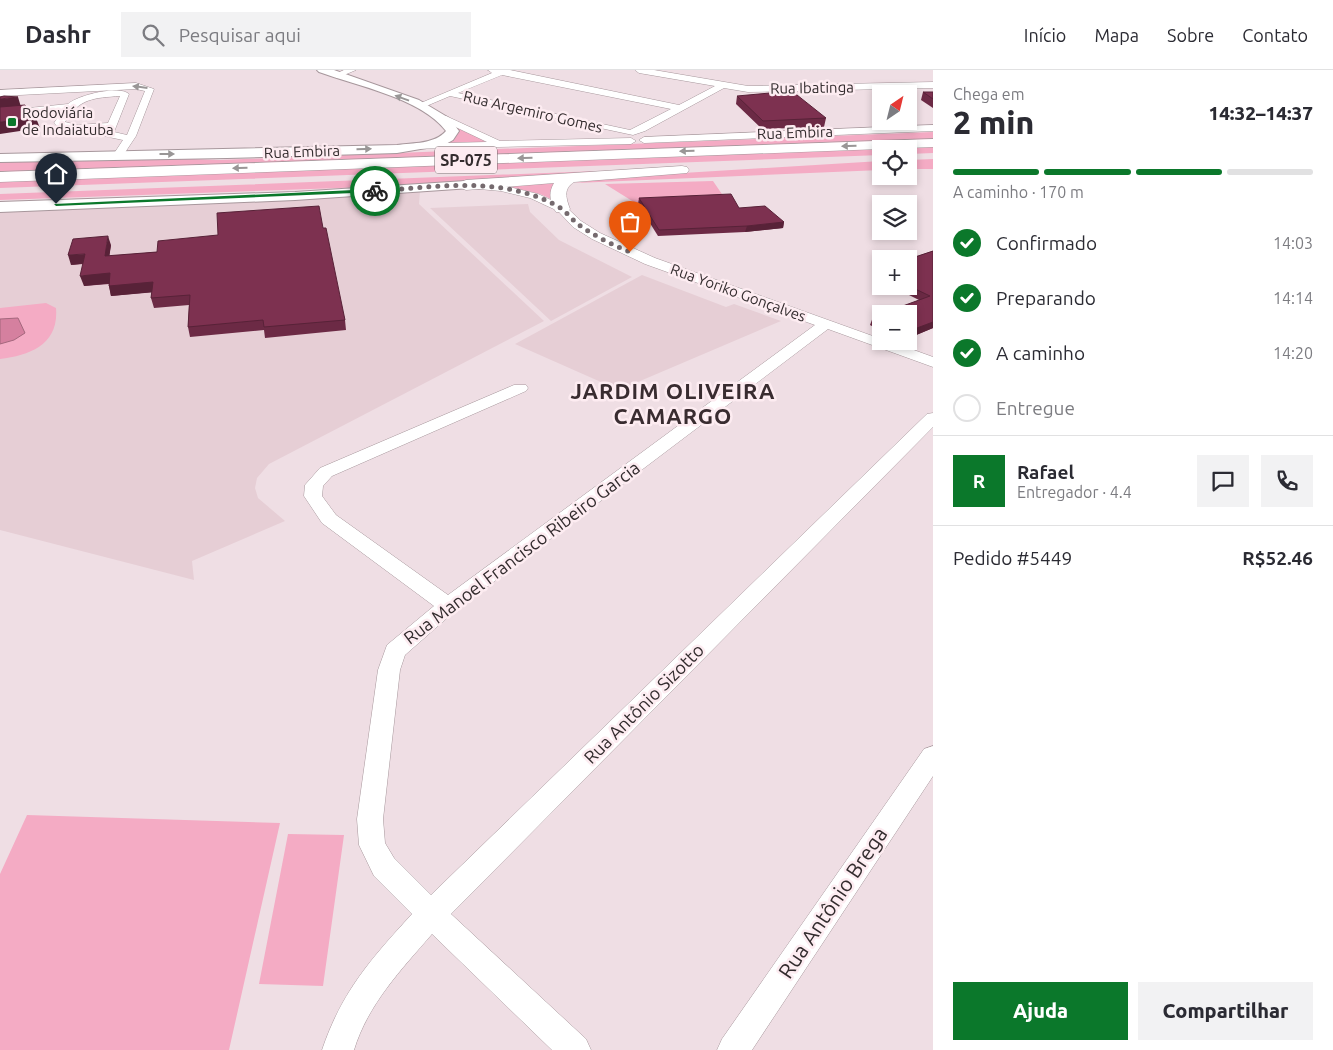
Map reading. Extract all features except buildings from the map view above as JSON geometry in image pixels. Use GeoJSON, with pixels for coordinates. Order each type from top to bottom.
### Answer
{"type":"FeatureCollection","features":[{"type":"Feature","properties":{"kind":"highway","name":"SP-075"},"geometry":{"type":"LineString","coordinates":[[0,177],[933,143]]}},
{"type":"Feature","properties":{"kind":"highway"},"geometry":{"type":"LineString","coordinates":[[917,157],[933,156]]}},
{"type":"Feature","properties":{"kind":"highway","name":"SP-075"},"geometry":{"type":"LineString","coordinates":[[0,191],[872,158]]}},
{"type":"Feature","properties":{"kind":"highway"},"geometry":{"type":"LineString","coordinates":[[466,185],[574,176],[700,169]]}},
{"type":"Feature","properties":{"kind":"highway"},"geometry":{"type":"LineString","coordinates":[[562,208],[558,189],[561,184],[574,176]]}},
{"type":"Feature","properties":{"kind":"main road"},"geometry":{"type":"LineString","coordinates":[[323,70],[421,105],[446,119],[453,131],[450,137],[443,141],[409,148]]}},
{"type":"Feature","properties":{"kind":"main road","name":"Rua Embira"},"geometry":{"type":"LineString","coordinates":[[0,158],[232,155],[409,148]]}},
{"type":"Feature","properties":{"kind":"main road"},"geometry":{"type":"LineString","coordinates":[[0,207],[295,196],[466,185]]}},
{"type":"Feature","properties":{"kind":"street"},"geometry":{"type":"LineString","coordinates":[[337,75],[352,70]]}},
{"type":"Feature","properties":{"kind":"street","name":"Rua Ibatinga"},"geometry":{"type":"LineString","coordinates":[[640,70],[721,86],[756,89],[912,81],[933,85]]}},
{"type":"Feature","properties":{"kind":"street"},"geometry":{"type":"LineString","coordinates":[[674,77],[686,70]]}},
{"type":"Feature","properties":{"kind":"street"},"geometry":{"type":"LineString","coordinates":[[421,105],[451,94],[500,71],[678,108]]}},
{"type":"Feature","properties":{"kind":"street"},"geometry":{"type":"LineString","coordinates":[[0,93],[136,86],[150,89],[129,138],[118,155]]}},
{"type":"Feature","properties":{"kind":"street"},"geometry":{"type":"LineString","coordinates":[[632,134],[721,86]]}},
{"type":"Feature","properties":{"kind":"street"},"geometry":{"type":"LineString","coordinates":[[110,126],[75,127],[59,123],[71,106],[77,102],[99,96],[125,94],[108,134],[129,138]]}},
{"type":"Feature","properties":{"kind":"street","name":"Rua Argemiro Gomes"},"geometry":{"type":"LineString","coordinates":[[451,94],[632,134]]}},
{"type":"Feature","properties":{"kind":"street"},"geometry":{"type":"LineString","coordinates":[[0,114],[52,104],[71,106]]}},
{"type":"Feature","properties":{"kind":"street"},"geometry":{"type":"LineString","coordinates":[[446,119],[490,141],[504,144]]}},
{"type":"Feature","properties":{"kind":"street","name":"Rua Embira"},"geometry":{"type":"LineString","coordinates":[[409,148],[605,141],[632,134],[658,139],[933,128]]}},
{"type":"Feature","properties":{"kind":"street","name":"Rua Yoriko Gonçalves"},"geometry":{"type":"LineString","coordinates":[[466,185],[524,192],[562,208],[577,224],[596,236],[645,259],[933,362]]}},
{"type":"Feature","properties":{"kind":"street","name":"Rua Manoel Francisco Ribeiro Garcia"},"geometry":{"type":"LineString","coordinates":[[575,1050],[384,867],[372,845],[370,819],[389,670],[395,651],[448,606],[826,324]]}},
{"type":"Feature","properties":{"kind":"street"},"geometry":{"type":"LineString","coordinates":[[448,606],[329,520],[313,496],[314,485],[326,472],[520,388]]}},
{"type":"Feature","properties":{"kind":"street","name":"Rua Antônio Sizotto"},"geometry":{"type":"LineString","coordinates":[[338,1050],[348,1020],[362,996],[380,972],[431,914],[933,418]]}},
{"type":"Feature","properties":{"kind":"street","name":"Rua Antônio Brega"},"geometry":{"type":"LineString","coordinates":[[733,1050],[933,756]]}},
{"type":"Feature","properties":{"kind":"shaded area"},"geometry":{"type":"Polygon","coordinates":[[[452,124],[487,140],[480,144],[425,147],[440,142],[452,124]]]}},
{"type":"Feature","properties":{"kind":"shaded area"},"geometry":{"type":"Polygon","coordinates":[[[933,132],[933,140],[872,140],[872,142],[0,175],[0,162],[165,158],[220,160],[933,132]]]}},
{"type":"Feature","properties":{"kind":"shaded area"},"geometry":{"type":"Polygon","coordinates":[[[933,145],[933,153],[917,154],[917,146],[933,145]]]}},
{"type":"Feature","properties":{"kind":"shaded area"},"geometry":{"type":"Polygon","coordinates":[[[872,147],[872,155],[0,188],[0,180],[872,147]]]}},
{"type":"Feature","properties":{"kind":"shaded area"},"geometry":{"type":"Polygon","coordinates":[[[933,159],[933,169],[917,169],[917,160],[933,159]]]}},
{"type":"Feature","properties":{"kind":"shaded area"},"geometry":{"type":"Polygon","coordinates":[[[872,162],[872,170],[575,183],[618,177],[872,162]]]}},
{"type":"Feature","properties":{"kind":"shaded area"},"geometry":{"type":"Polygon","coordinates":[[[597,171],[453,184],[0,200],[0,194],[597,171]]]}},
{"type":"Feature","properties":{"kind":"shaded area"},"geometry":{"type":"Polygon","coordinates":[[[558,181],[552,188],[553,200],[540,194],[506,186],[558,181]]]}},
{"type":"Feature","properties":{"kind":"shaded area"},"geometry":{"type":"Polygon","coordinates":[[[713,181],[726,200],[637,204],[605,184],[713,181]]]}},
{"type":"Feature","properties":{"kind":"shaded area"},"geometry":{"type":"Polygon","coordinates":[[[420,191],[419,204],[544,321],[269,464],[257,478],[255,488],[258,498],[285,521],[192,561],[194,580],[0,530],[0,211],[420,191]]]}},
{"type":"Feature","properties":{"kind":"shaded area"},"geometry":{"type":"Polygon","coordinates":[[[528,204],[530,212],[559,240],[632,277],[551,321],[430,208],[528,204]]]}},
{"type":"Feature","properties":{"kind":"shaded area"},"geometry":{"type":"Polygon","coordinates":[[[642,275],[726,307],[734,304],[781,321],[619,390],[515,344],[642,275]]]}},
{"type":"Feature","properties":{"kind":"shaded area"},"geometry":{"type":"Polygon","coordinates":[[[46,303],[56,308],[56,320],[53,331],[48,339],[32,351],[0,359],[0,308],[46,303]]]}},
{"type":"Feature","properties":{"kind":"shaded area"},"geometry":{"type":"Polygon","coordinates":[[[18,318],[25,333],[14,340],[0,344],[0,319],[18,318]]]}},
{"type":"Feature","properties":{"kind":"shaded area"},"geometry":{"type":"Polygon","coordinates":[[[27,815],[280,823],[229,1050],[0,1050],[0,874],[27,815]]]}},
{"type":"Feature","properties":{"kind":"shaded area"},"geometry":{"type":"Polygon","coordinates":[[[288,834],[344,835],[323,986],[259,984],[288,834]]]}},
{"type":"Feature","properties":{"kind":"way so far"},"geometry":{"type":"LineString","coordinates":[[375,191],[466,185],[524,192],[562,208],[577,224],[596,236],[630,252]]}},
{"type":"Feature","properties":{"kind":"place","name":"Rodoviária de Indaiatuba"},"geometry":{"type":"Point","coordinates":[12,122]}},
{"type":"Feature","properties":{"kind":"district","name":"JARDIM OLIVEIRA CAMARGO"},"geometry":{"type":"Point","coordinates":[673,404]}},
{"type":"Feature","properties":{"kind":"route"},"geometry":{"type":"LineString","coordinates":[[56,204],[295,196],[375,191]]}}]}
